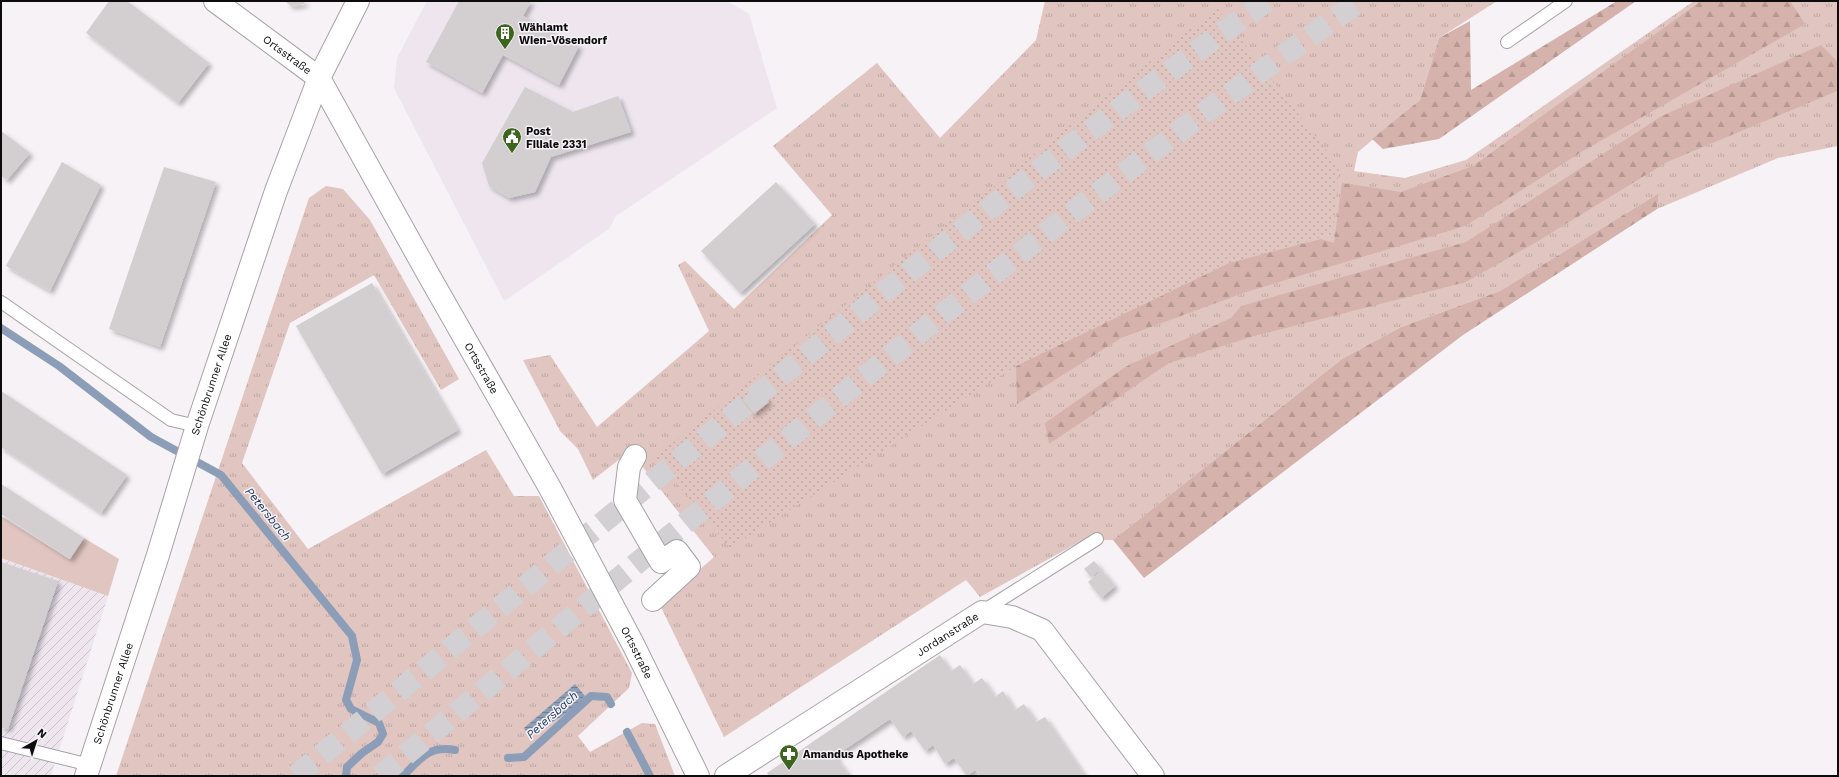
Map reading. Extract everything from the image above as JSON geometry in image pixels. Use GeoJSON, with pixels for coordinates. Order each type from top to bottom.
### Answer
{"type":"FeatureCollection","features":[{"type":"Feature","properties":{"kind":"street","name":"Ortsstraße"},"geometry":{"type":"LineString","coordinates":[[216,1],[319,78],[428,274],[550,488],[633,644],[698,776]]}},
{"type":"Feature","properties":{"kind":"street","name":"Schönbrunner Allee"},"geometry":{"type":"LineString","coordinates":[[88,770],[195,434],[276,191],[319,78],[358,1]]}},
{"type":"Feature","properties":{"kind":"street"},"geometry":{"type":"LineString","coordinates":[[636,456],[629,467],[625,500],[661,562],[677,551],[690,568],[653,600]]}},
{"type":"Feature","properties":{"kind":"street","name":"Jordanstraße"},"geometry":{"type":"LineString","coordinates":[[726,776],[982,612],[1012,616],[1042,630],[1153,776]]}},
{"type":"Feature","properties":{"kind":"lane"},"geometry":{"type":"LineString","coordinates":[[1507,42],[1566,1]]}},
{"type":"Feature","properties":{"kind":"lane"},"geometry":{"type":"LineString","coordinates":[[1,302],[171,420],[195,434]]}},
{"type":"Feature","properties":{"kind":"lane"},"geometry":{"type":"LineString","coordinates":[[982,612],[1097,539]]}},
{"type":"Feature","properties":{"kind":"lane"},"geometry":{"type":"LineString","coordinates":[[1,744],[88,770]]}},
{"type":"Feature","properties":{"kind":"shaded area"},"geometry":{"type":"Polygon","coordinates":[[[427,1],[727,1],[749,14],[777,108],[616,216],[609,229],[504,301],[394,88],[397,58],[427,1]]]}},
{"type":"Feature","properties":{"kind":"shaded area"},"geometry":{"type":"Polygon","coordinates":[[[1,558],[108,596],[51,776],[1,776],[1,558]]]}},
{"type":"Feature","properties":{"kind":"green space"},"geometry":{"type":"Polygon","coordinates":[[[1045,1],[1497,1],[1439,38],[1420,100],[1358,152],[1354,171],[1405,178],[1466,160],[1694,1],[1838,1],[1838,146],[1778,158],[1657,209],[1659,193],[1500,291],[1401,327],[1342,359],[1113,540],[1083,540],[980,597],[966,580],[724,737],[660,605],[714,557],[630,451],[593,480],[578,449],[560,431],[523,360],[550,355],[597,427],[709,331],[678,265],[685,261],[734,309],[832,215],[773,146],[877,63],[940,138],[1036,40],[1045,1]]]}},
{"type":"Feature","properties":{"kind":"green space"},"geometry":{"type":"Polygon","coordinates":[[[1617,1],[1636,1],[1439,139],[1383,149],[1372,139],[1420,100],[1439,38],[1470,21],[1471,90],[1617,1]]]}},
{"type":"Feature","properties":{"kind":"green space"},"geometry":{"type":"Polygon","coordinates":[[[1701,1],[1790,1],[1805,24],[1583,151],[1465,226],[1246,292],[1121,338],[1017,404],[1016,366],[1229,263],[1321,239],[1334,243],[1342,183],[1401,192],[1473,166],[1701,1]]]}},
{"type":"Feature","properties":{"kind":"green space"},"geometry":{"type":"Polygon","coordinates":[[[1217,8],[1339,167],[1333,234],[1229,263],[1016,366],[730,548],[655,457],[1217,8]]]}},
{"type":"Feature","properties":{"kind":"green space"},"geometry":{"type":"Polygon","coordinates":[[[1821,45],[1838,62],[1837,91],[1667,162],[1538,241],[1466,282],[1254,336],[1169,363],[1049,444],[1045,423],[1127,366],[1231,318],[1241,306],[1466,242],[1662,116],[1821,45]]]}},
{"type":"Feature","properties":{"kind":"green space"},"geometry":{"type":"Polygon","coordinates":[[[326,186],[343,189],[370,220],[459,379],[441,390],[374,275],[290,323],[242,463],[308,549],[486,450],[514,496],[539,496],[632,673],[629,688],[578,736],[590,752],[642,723],[655,724],[675,776],[116,776],[309,198],[326,186]]]}},
{"type":"Feature","properties":{"kind":"green space"},"geometry":{"type":"Polygon","coordinates":[[[1659,193],[1657,209],[1463,335],[1144,578],[1113,540],[1342,359],[1401,327],[1500,291],[1659,193]]]}},
{"type":"Feature","properties":{"kind":"green space"},"geometry":{"type":"Polygon","coordinates":[[[1,516],[69,559],[84,538],[119,559],[108,596],[1,558],[1,516]]]}},
{"type":"Feature","properties":{"kind":"water"},"geometry":{"type":"Polygon","coordinates":[[[575,684],[585,696],[559,718],[545,726],[527,733],[524,728],[575,684]]]}},
{"type":"Feature","properties":{"kind":"building"},"geometry":{"type":"Polygon","coordinates":[[[109,1],[127,1],[209,63],[178,103],[86,33],[109,1]]]}},
{"type":"Feature","properties":{"kind":"building"},"geometry":{"type":"Polygon","coordinates":[[[285,1],[305,1],[304,4],[291,6],[285,1]]]}},
{"type":"Feature","properties":{"kind":"building","name":"Wählamt Wien-Vösendorf"},"geometry":{"type":"Polygon","coordinates":[[[459,1],[531,1],[523,16],[579,46],[559,85],[503,55],[482,93],[426,62],[459,1]]]}},
{"type":"Feature","properties":{"kind":"building"},"geometry":{"type":"Polygon","coordinates":[[[525,87],[573,112],[618,96],[631,132],[551,157],[535,192],[509,198],[489,186],[482,163],[525,87]]]}},
{"type":"Feature","properties":{"kind":"building"},"geometry":{"type":"Polygon","coordinates":[[[1,131],[30,153],[7,180],[1,176],[1,131]]]}},
{"type":"Feature","properties":{"kind":"building"},"geometry":{"type":"Polygon","coordinates":[[[62,162],[101,185],[50,291],[6,266],[62,162]]]}},
{"type":"Feature","properties":{"kind":"building"},"geometry":{"type":"Polygon","coordinates":[[[164,167],[216,182],[160,347],[109,329],[164,167]]]}},
{"type":"Feature","properties":{"kind":"building"},"geometry":{"type":"Polygon","coordinates":[[[776,182],[815,224],[740,293],[701,251],[776,182]]]}},
{"type":"Feature","properties":{"kind":"building"},"geometry":{"type":"Polygon","coordinates":[[[372,283],[458,430],[382,474],[296,326],[372,283]]]}},
{"type":"Feature","properties":{"kind":"building"},"geometry":{"type":"Polygon","coordinates":[[[756,387],[769,402],[754,414],[742,399],[756,387]]]}},
{"type":"Feature","properties":{"kind":"building"},"geometry":{"type":"Polygon","coordinates":[[[1,391],[127,475],[101,513],[1,447],[1,391]]]}},
{"type":"Feature","properties":{"kind":"building"},"geometry":{"type":"Polygon","coordinates":[[[1,484],[84,538],[70,559],[1,514],[1,484]]]}},
{"type":"Feature","properties":{"kind":"building"},"geometry":{"type":"Polygon","coordinates":[[[1094,561],[1101,569],[1091,577],[1084,569],[1094,561]]]}},
{"type":"Feature","properties":{"kind":"building"},"geometry":{"type":"Polygon","coordinates":[[[1,562],[58,581],[8,729],[1,727],[1,562]]]}},
{"type":"Feature","properties":{"kind":"building"},"geometry":{"type":"Polygon","coordinates":[[[1102,570],[1115,586],[1101,598],[1088,582],[1102,570]]]}},
{"type":"Feature","properties":{"kind":"building"},"geometry":{"type":"Polygon","coordinates":[[[940,655],[951,671],[960,665],[973,684],[982,678],[995,697],[1003,691],[1015,710],[1024,704],[1036,722],[1045,717],[1085,776],[979,776],[975,770],[967,776],[954,758],[945,764],[933,745],[925,751],[911,731],[903,737],[890,719],[835,756],[848,774],[846,776],[769,776],[767,773],[940,655]]]}},
{"type":"Feature","properties":{"kind":"waterway","name":"Petersbach"},"geometry":{"type":"LineString","coordinates":[[1,328],[59,366],[151,437],[221,475],[352,636],[357,660],[346,700],[351,709],[379,723],[383,734],[378,742],[362,753],[347,767],[346,776]]}},
{"type":"Feature","properties":{"kind":"waterway","name":"Petersbach"},"geometry":{"type":"LineString","coordinates":[[508,758],[524,757],[591,696],[607,697],[611,704]]}},
{"type":"Feature","properties":{"kind":"waterway","name":"Petersbach"},"geometry":{"type":"LineString","coordinates":[[627,732],[650,776]]}},
{"type":"Feature","properties":{"kind":"waterway","name":"Petersbach"},"geometry":{"type":"LineString","coordinates":[[403,776],[426,755],[438,750],[455,750]]}},
{"type":"Feature","properties":{"kind":"tunnel"},"geometry":{"type":"LineString","coordinates":[[296,776],[847,322],[1054,158],[1195,52],[1267,1]]}},
{"type":"Feature","properties":{"kind":"tunnel"},"geometry":{"type":"LineString","coordinates":[[380,776],[741,477],[984,281],[1233,92],[1360,1]]}},
{"type":"Feature","properties":{"kind":"place","name":"Wählamt Wien-Vösendorf"},"geometry":{"type":"Point","coordinates":[505,50]}},
{"type":"Feature","properties":{"kind":"place","name":"Post Filiale 2331"},"geometry":{"type":"Point","coordinates":[512,154]}},
{"type":"Feature","properties":{"kind":"place","name":"Amandus Apotheke"},"geometry":{"type":"Point","coordinates":[789,771]}}]}
